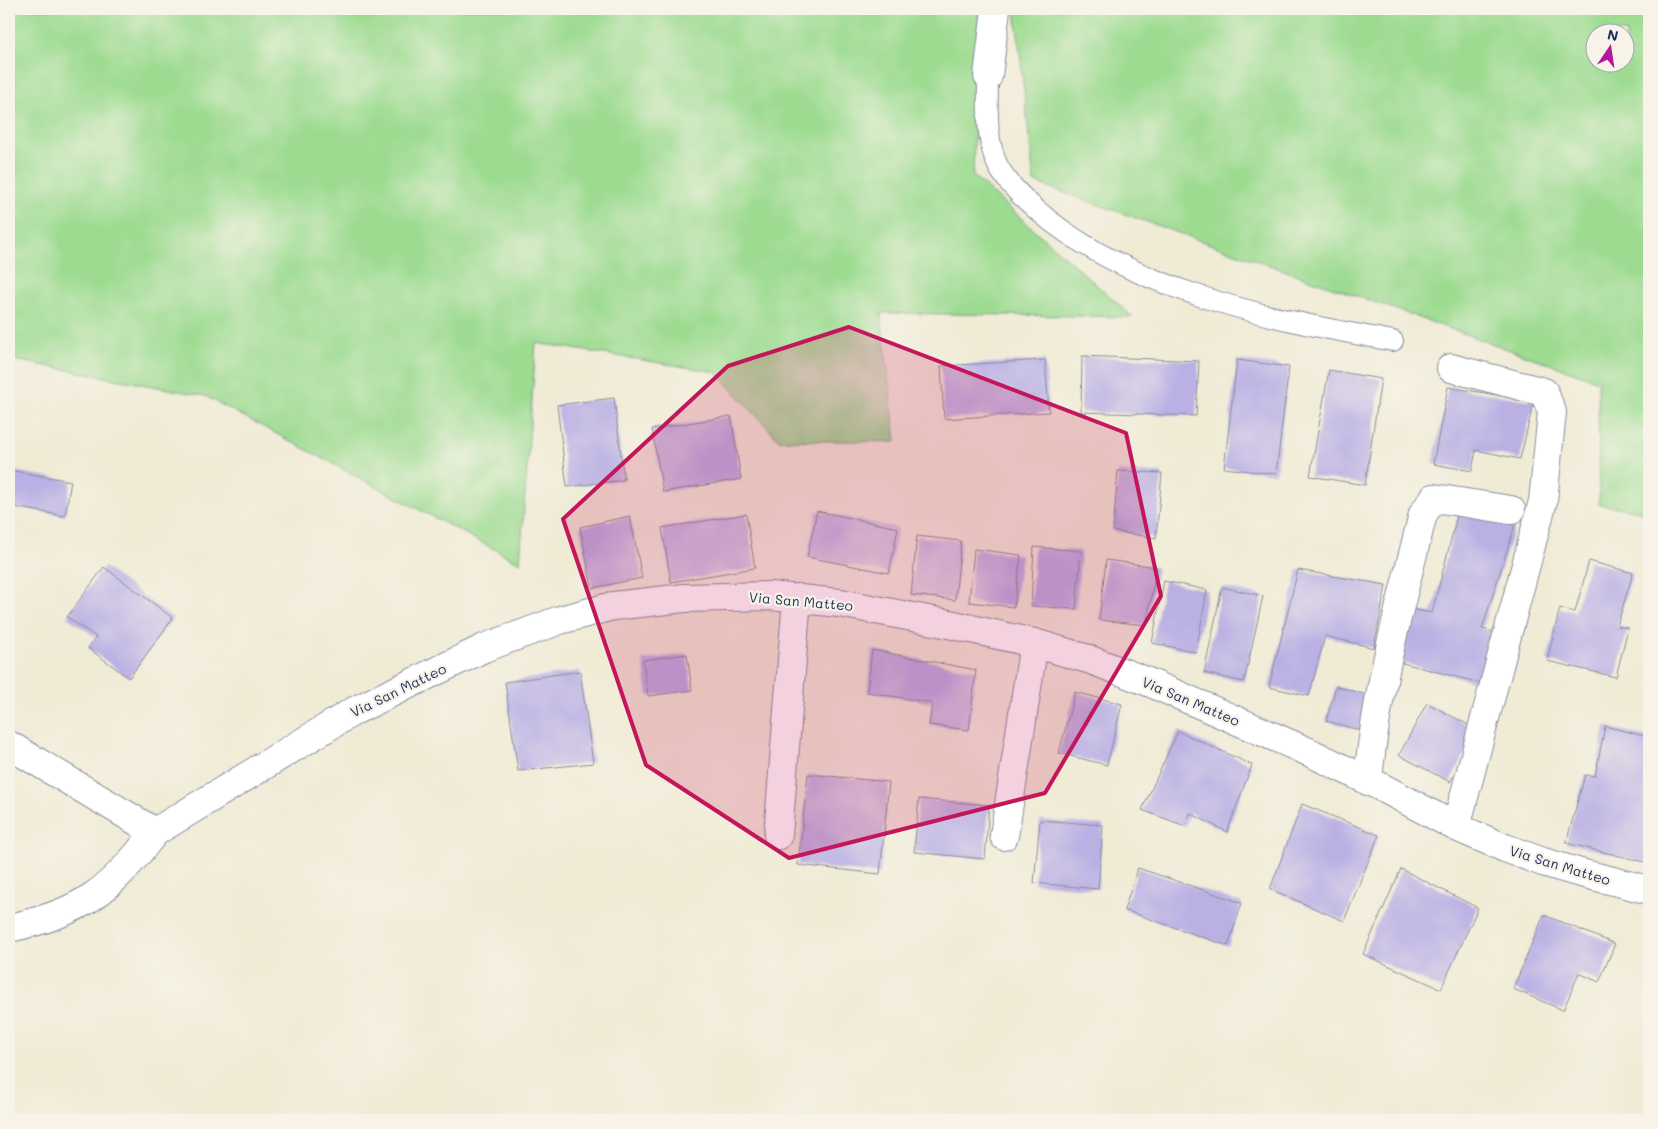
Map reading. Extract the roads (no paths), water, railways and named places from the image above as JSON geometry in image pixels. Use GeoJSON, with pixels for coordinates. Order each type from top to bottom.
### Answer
{"type":"FeatureCollection","features":[{"type":"Feature","properties":{"kind":"street"},"geometry":{"type":"LineString","coordinates":[[996,9],[988,76],[990,141],[998,166],[1027,202],[1073,237],[1134,270],[1204,297],[1294,322],[1393,341]]}},
{"type":"Feature","properties":{"kind":"street"},"geometry":{"type":"LineString","coordinates":[[1451,368],[1544,392],[1552,412],[1543,501],[1456,827]]}},
{"type":"Feature","properties":{"kind":"street"},"geometry":{"type":"LineString","coordinates":[[1368,781],[1372,738],[1384,672],[1423,514],[1434,498],[1512,510]]}},
{"type":"Feature","properties":{"kind":"street","name":"Via San Matteo"},"geometry":{"type":"LineString","coordinates":[[155,832],[354,711],[484,648],[560,620],[613,606],[685,598],[742,596],[797,598],[840,603],[949,624],[1034,643],[1088,659],[1146,681],[1311,753],[1456,827],[1505,848],[1542,862],[1649,890]]}},
{"type":"Feature","properties":{"kind":"street"},"geometry":{"type":"LineString","coordinates":[[778,835],[797,598]]}},
{"type":"Feature","properties":{"kind":"street"},"geometry":{"type":"LineString","coordinates":[[1004,836],[1034,643]]}},
{"type":"Feature","properties":{"kind":"street"},"geometry":{"type":"LineString","coordinates":[[9,745],[155,832],[128,867],[99,892],[78,906],[55,916],[9,928]]}}]}
